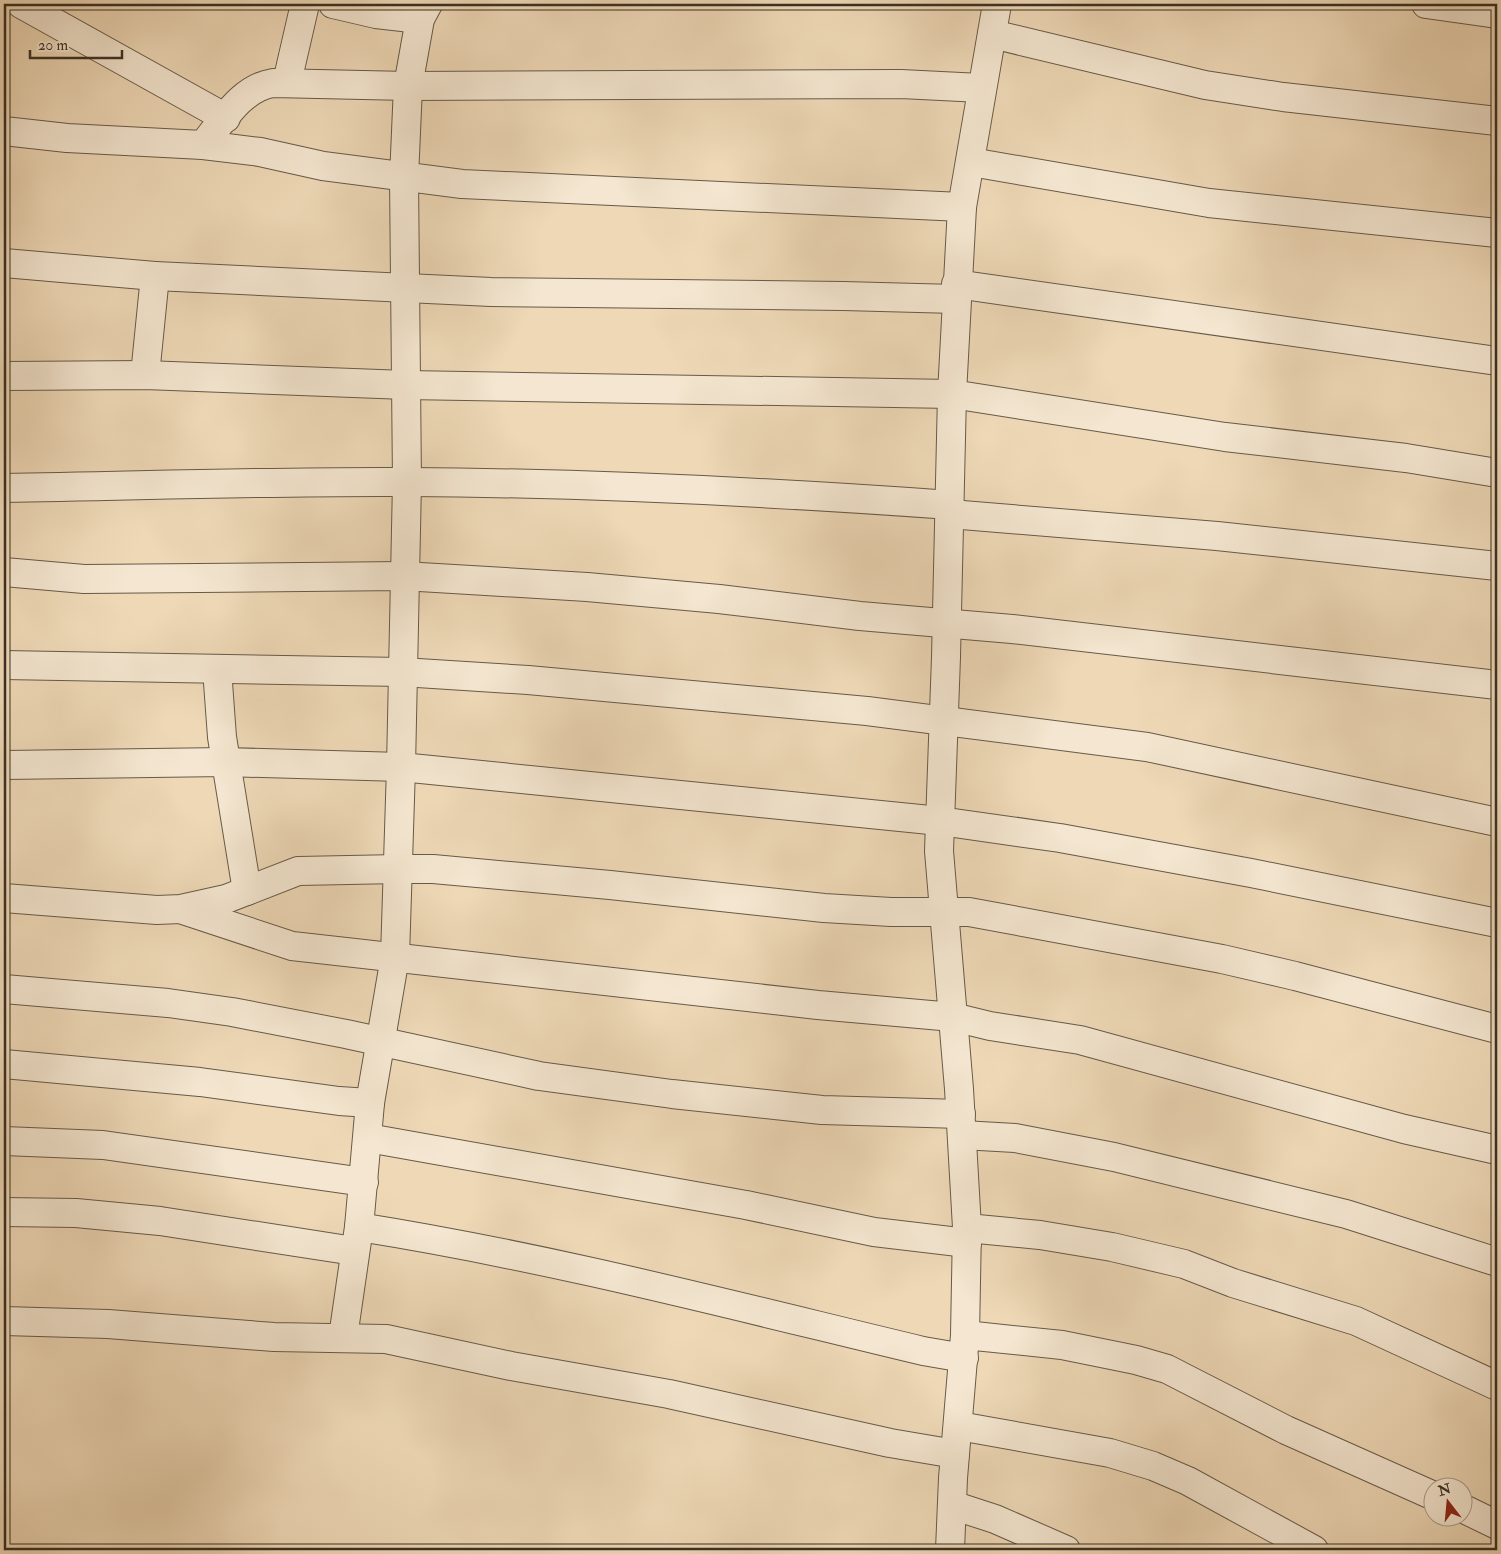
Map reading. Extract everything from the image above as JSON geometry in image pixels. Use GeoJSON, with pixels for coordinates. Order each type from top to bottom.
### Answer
{"type":"FeatureCollection","features":[{"type":"Feature","properties":{"kind":"street"},"geometry":{"type":"LineString","coordinates":[[21,4],[226,118]]}},
{"type":"Feature","properties":{"kind":"street"},"geometry":{"type":"LineString","coordinates":[[287,82],[304,4]]}},
{"type":"Feature","properties":{"kind":"street"},"geometry":{"type":"LineString","coordinates":[[334,4],[376,14],[424,11],[408,86],[404,178],[406,482],[399,869],[395,957],[370,1103],[364,1182],[343,1337]]}},
{"type":"Feature","properties":{"kind":"street"},"geometry":{"type":"LineString","coordinates":[[950,1550],[955,1454],[965,1346],[967,1236],[962,1125],[939,851],[947,623],[952,394],[962,207],[997,4]]}},
{"type":"Feature","properties":{"kind":"street"},"geometry":{"type":"LineString","coordinates":[[1426,4],[1497,14]]}},
{"type":"Feature","properties":{"kind":"street"},"geometry":{"type":"LineString","coordinates":[[992,34],[1205,86],[1497,121]]}},
{"type":"Feature","properties":{"kind":"street"},"geometry":{"type":"LineString","coordinates":[[203,145],[248,92],[259,85],[287,82],[408,86],[798,84],[981,88]]}},
{"type":"Feature","properties":{"kind":"street"},"geometry":{"type":"LineString","coordinates":[[4,131],[67,138],[203,145],[260,152],[324,166],[404,178],[480,185],[962,207]]}},
{"type":"Feature","properties":{"kind":"street"},"geometry":{"type":"LineString","coordinates":[[971,162],[1209,202],[1497,232]]}},
{"type":"Feature","properties":{"kind":"street"},"geometry":{"type":"LineString","coordinates":[[4,263],[155,276],[491,292],[843,296],[956,292],[1497,361]]}},
{"type":"Feature","properties":{"kind":"street"},"geometry":{"type":"LineString","coordinates":[[145,375],[155,276]]}},
{"type":"Feature","properties":{"kind":"street"},"geometry":{"type":"LineString","coordinates":[[4,376],[145,375],[406,385],[952,394],[1225,436],[1406,458],[1497,472]]}},
{"type":"Feature","properties":{"kind":"street"},"geometry":{"type":"LineString","coordinates":[[4,488],[406,482],[579,485],[758,492],[950,509],[1497,566]]}},
{"type":"Feature","properties":{"kind":"street"},"geometry":{"type":"LineString","coordinates":[[4,572],[84,579],[403,576],[719,598],[860,616],[947,623],[1497,685]]}},
{"type":"Feature","properties":{"kind":"street"},"geometry":{"type":"LineString","coordinates":[[4,665],[402,672],[567,684],[867,711],[1147,748],[1497,822]]}},
{"type":"Feature","properties":{"kind":"street"},"geometry":{"type":"LineString","coordinates":[[217,669],[225,762],[247,891]]}},
{"type":"Feature","properties":{"kind":"street"},"geometry":{"type":"LineString","coordinates":[[4,765],[225,762],[401,767],[940,821],[1060,838],[1251,873],[1497,923]]}},
{"type":"Feature","properties":{"kind":"street"},"geometry":{"type":"LineString","coordinates":[[4,898],[157,910],[181,909],[226,899],[298,871],[433,869],[834,908],[891,912],[985,913],[1222,959],[1295,976],[1497,1029]]}},
{"type":"Feature","properties":{"kind":"street"},"geometry":{"type":"LineString","coordinates":[[181,909],[292,946],[818,1006],[953,1017],[990,1026],[1080,1040],[1404,1129],[1497,1150]]}},
{"type":"Feature","properties":{"kind":"street"},"geometry":{"type":"LineString","coordinates":[[4,989],[168,1003],[232,1012],[539,1076],[672,1094],[962,1125],[1015,1138],[1114,1156],[1346,1214],[1497,1262]]}},
{"type":"Feature","properties":{"kind":"street"},"geometry":{"type":"LineString","coordinates":[[4,1064],[200,1082],[339,1101],[370,1103]]}},
{"type":"Feature","properties":{"kind":"street"},"geometry":{"type":"LineString","coordinates":[[368,1138],[746,1205],[874,1232],[967,1236],[1040,1235],[1112,1247],[1184,1264],[1233,1283],[1356,1321],[1497,1386]]}},
{"type":"Feature","properties":{"kind":"street"},"geometry":{"type":"LineString","coordinates":[[4,1140],[121,1147],[364,1182]]}},
{"type":"Feature","properties":{"kind":"street"},"geometry":{"type":"LineString","coordinates":[[4,1212],[76,1213],[356,1238],[461,1243],[663,1288],[923,1351],[965,1346],[1062,1345],[1167,1369],[1295,1434],[1424,1492]]}},
{"type":"Feature","properties":{"kind":"street"},"geometry":{"type":"LineString","coordinates":[[4,1321],[108,1324],[274,1337],[343,1337],[398,1341],[511,1366],[669,1394],[890,1443],[955,1454]]}},
{"type":"Feature","properties":{"kind":"street"},"geometry":{"type":"LineString","coordinates":[[959,1426],[1110,1453],[1153,1466],[1188,1482],[1314,1550]]}},
{"type":"Feature","properties":{"kind":"street"},"geometry":{"type":"LineString","coordinates":[[952,1505],[995,1519],[1066,1550]]}},
{"type":"Feature","properties":{"kind":"street"},"geometry":{"type":"LineString","coordinates":[[1474,1514],[1497,1524]]}}]}
